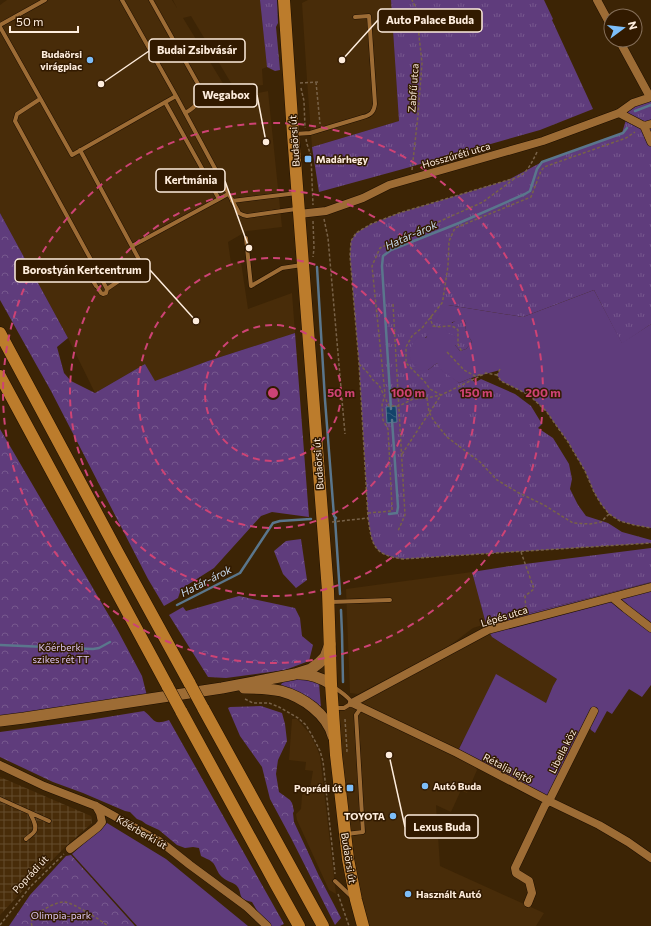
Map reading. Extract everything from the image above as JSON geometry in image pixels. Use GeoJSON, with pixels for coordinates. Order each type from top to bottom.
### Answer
{"type":"FeatureCollection","features":[{"type":"Feature","properties":{"kind":"main road","name":"Budaörsi út"},"geometry":{"type":"LineString","coordinates":[[284,0],[328,602],[331,684],[338,708],[335,745],[348,859],[363,926]]}},
{"type":"Feature","properties":{"kind":"main road"},"geometry":{"type":"LineString","coordinates":[[0,333],[120,557],[323,926]]}},
{"type":"Feature","properties":{"kind":"main road"},"geometry":{"type":"LineString","coordinates":[[0,376],[274,883],[299,926]]}},
{"type":"Feature","properties":{"kind":"street"},"geometry":{"type":"LineString","coordinates":[[597,0],[603,11]]}},
{"type":"Feature","properties":{"kind":"street"},"geometry":{"type":"LineString","coordinates":[[623,48],[650,97]]}},
{"type":"Feature","properties":{"kind":"street","name":"Hosszúréti utca"},"geometry":{"type":"LineString","coordinates":[[299,211],[323,212],[363,198],[389,185],[543,141],[618,113],[633,103],[650,97]]}},
{"type":"Feature","properties":{"kind":"street"},"geometry":{"type":"LineString","coordinates":[[618,113],[647,125],[651,142]]}},
{"type":"Feature","properties":{"kind":"street","name":"Lépés utca"},"geometry":{"type":"LineString","coordinates":[[352,703],[488,630],[651,587]]}},
{"type":"Feature","properties":{"kind":"street"},"geometry":{"type":"LineString","coordinates":[[613,598],[651,628]]}},
{"type":"Feature","properties":{"kind":"street"},"geometry":{"type":"LineString","coordinates":[[0,721],[222,688],[295,674],[311,669],[319,663],[325,657],[330,643]]}},
{"type":"Feature","properties":{"kind":"street"},"geometry":{"type":"LineString","coordinates":[[295,674],[308,674],[331,684]]}},
{"type":"Feature","properties":{"kind":"street"},"geometry":{"type":"LineString","coordinates":[[222,688],[264,688],[294,695],[306,702],[327,722],[333,734],[335,745]]}},
{"type":"Feature","properties":{"kind":"street","name":"Rétalja lejtő"},"geometry":{"type":"LineString","coordinates":[[352,703],[457,753],[549,801],[599,825],[651,858]]}},
{"type":"Feature","properties":{"kind":"street","name":"Libella köz"},"geometry":{"type":"LineString","coordinates":[[528,903],[532,893],[529,881],[516,874],[515,868],[545,805],[549,801],[594,711]]}},
{"type":"Feature","properties":{"kind":"street","name":"Kőérberki út"},"geometry":{"type":"LineString","coordinates":[[0,765],[44,786],[96,806],[162,842],[190,865],[247,907],[267,926]]}},
{"type":"Feature","properties":{"kind":"street"},"geometry":{"type":"LineString","coordinates":[[70,849],[98,827],[102,822],[100,813],[96,806]]}},
{"type":"Feature","properties":{"kind":"lane"},"geometry":{"type":"LineString","coordinates":[[45,0],[0,26],[72,155],[176,96]]}},
{"type":"Feature","properties":{"kind":"lane"},"geometry":{"type":"LineString","coordinates":[[122,0],[239,213],[247,216],[299,211]]}},
{"type":"Feature","properties":{"kind":"lane"},"geometry":{"type":"LineString","coordinates":[[151,0],[200,88],[198,104],[185,113]]}},
{"type":"Feature","properties":{"kind":"lane"},"geometry":{"type":"LineString","coordinates":[[293,134],[320,130],[369,115],[374,110],[375,104],[369,16],[355,17]]}},
{"type":"Feature","properties":{"kind":"lane"},"geometry":{"type":"LineString","coordinates":[[40,99],[17,114],[15,121],[107,288]]}},
{"type":"Feature","properties":{"kind":"lane"},"geometry":{"type":"LineString","coordinates":[[166,102],[218,199]]}},
{"type":"Feature","properties":{"kind":"lane"},"geometry":{"type":"LineString","coordinates":[[80,150],[149,278]]}},
{"type":"Feature","properties":{"kind":"lane"},"geometry":{"type":"LineString","coordinates":[[232,201],[297,193]]}},
{"type":"Feature","properties":{"kind":"lane"},"geometry":{"type":"LineString","coordinates":[[132,246],[228,194]]}},
{"type":"Feature","properties":{"kind":"lane"},"geometry":{"type":"LineString","coordinates":[[246,238],[251,286],[282,268],[303,265]]}},
{"type":"Feature","properties":{"kind":"lane"},"geometry":{"type":"LineString","coordinates":[[93,281],[103,294],[106,293],[107,288],[142,265]]}},
{"type":"Feature","properties":{"kind":"lane"},"geometry":{"type":"LineString","coordinates":[[328,602],[390,600]]}},
{"type":"Feature","properties":{"kind":"lane"},"geometry":{"type":"LineString","coordinates":[[331,684],[349,698],[352,703],[338,708]]}},
{"type":"Feature","properties":{"kind":"lane"},"geometry":{"type":"LineString","coordinates":[[345,834],[363,832],[356,715],[361,707]]}},
{"type":"Feature","properties":{"kind":"lane"},"geometry":{"type":"LineString","coordinates":[[0,799],[49,822]]}},
{"type":"Feature","properties":{"kind":"lane"},"geometry":{"type":"LineString","coordinates":[[26,839],[34,832],[35,828],[34,821],[29,813]]}},
{"type":"Feature","properties":{"kind":"lane"},"geometry":{"type":"LineString","coordinates":[[336,882],[356,900]]}},
{"type":"Feature","properties":{"kind":"path","name":"Zabfű utca"},"geometry":{"type":"LineString","coordinates":[[412,0],[416,8],[422,63],[412,167],[413,178]]}},
{"type":"Feature","properties":{"kind":"path"},"geometry":{"type":"LineString","coordinates":[[313,212],[314,198],[311,156],[307,144],[304,101],[300,83],[317,82],[320,130]]}},
{"type":"Feature","properties":{"kind":"path"},"geometry":{"type":"LineString","coordinates":[[441,395],[430,389],[406,363],[406,347],[412,336],[422,328],[442,303],[448,266],[449,241],[455,228],[531,197],[544,167],[626,138],[647,125]]}},
{"type":"Feature","properties":{"kind":"path"},"geometry":{"type":"LineString","coordinates":[[368,514],[392,511],[388,429],[383,420],[382,405],[384,395],[372,266],[380,248],[483,202],[527,171],[543,141]]}},
{"type":"Feature","properties":{"kind":"path"},"geometry":{"type":"LineString","coordinates":[[515,178],[399,213],[371,224],[356,233],[350,241],[368,518],[371,536],[375,547],[382,554],[403,559],[651,543]]}},
{"type":"Feature","properties":{"kind":"path"},"geometry":{"type":"LineString","coordinates":[[323,212],[328,238],[345,434]]}},
{"type":"Feature","properties":{"kind":"path"},"geometry":{"type":"LineString","coordinates":[[393,304],[405,515],[398,531]]}},
{"type":"Feature","properties":{"kind":"path"},"geometry":{"type":"LineString","coordinates":[[431,316],[433,326],[438,328],[454,326],[458,330],[458,344],[462,352]]}},
{"type":"Feature","properties":{"kind":"path"},"geometry":{"type":"LineString","coordinates":[[448,352],[464,370],[475,376],[486,373],[497,375],[501,381],[529,395],[546,411],[568,442],[585,471],[594,492],[608,514],[620,521],[651,528]]}},
{"type":"Feature","properties":{"kind":"path"},"geometry":{"type":"LineString","coordinates":[[359,364],[379,385],[389,406],[399,406],[412,399],[441,395],[486,373]]}},
{"type":"Feature","properties":{"kind":"path"},"geometry":{"type":"LineString","coordinates":[[497,375],[500,369]]}},
{"type":"Feature","properties":{"kind":"path"},"geometry":{"type":"LineString","coordinates":[[402,454],[441,395]]}},
{"type":"Feature","properties":{"kind":"path"},"geometry":{"type":"LineString","coordinates":[[427,398],[429,412],[434,421],[447,436],[480,462],[497,480],[517,492],[544,505],[573,523],[590,524],[601,522],[608,514]]}},
{"type":"Feature","properties":{"kind":"path"},"geometry":{"type":"LineString","coordinates":[[328,522],[368,518]]}},
{"type":"Feature","properties":{"kind":"path"},"geometry":{"type":"LineString","coordinates":[[521,552],[534,589],[525,596],[527,620]]}},
{"type":"Feature","properties":{"kind":"path"},"geometry":{"type":"LineString","coordinates":[[241,696],[253,703],[269,703],[298,718],[306,725],[320,750],[323,761],[336,882],[349,926]]}},
{"type":"Feature","properties":{"kind":"path"},"geometry":{"type":"LineString","coordinates":[[338,708],[347,751]]}},
{"type":"Feature","properties":{"kind":"path","name":"Poprádi út"},"geometry":{"type":"LineString","coordinates":[[0,925],[30,886],[60,856],[70,849]]}},
{"type":"Feature","properties":{"kind":"path"},"geometry":{"type":"LineString","coordinates":[[32,926],[31,922],[34,916],[53,904],[64,902],[72,904],[108,926]]}},
{"type":"Feature","properties":{"kind":"shaded area"},"geometry":{"type":"Polygon","coordinates":[[[7,0],[172,0],[177,8],[173,0],[260,0],[267,67],[262,69],[263,85],[234,88],[191,16],[183,18],[232,98],[268,91],[282,227],[247,231],[228,242],[231,263],[241,262],[248,309],[292,293],[295,333],[208,361],[155,382],[145,364],[95,393],[68,338],[0,213],[0,5],[7,0]]]}},
{"type":"Feature","properties":{"kind":"shaded area"},"geometry":{"type":"Polygon","coordinates":[[[308,0],[391,0],[399,121],[312,147],[302,3],[308,0]]]}},
{"type":"Feature","properties":{"kind":"shaded area"},"geometry":{"type":"Polygon","coordinates":[[[472,572],[486,624],[473,628],[448,647],[358,694],[350,693],[346,589],[472,572]]]}},
{"type":"Feature","properties":{"kind":"shaded area"},"geometry":{"type":"Polygon","coordinates":[[[488,630],[492,637],[557,679],[546,703],[462,741],[457,753],[474,762],[477,770],[467,793],[461,790],[451,812],[436,805],[440,866],[544,913],[536,926],[363,926],[333,708],[344,708],[488,630]]]}},
{"type":"Feature","properties":{"kind":"shaded area"},"geometry":{"type":"Polygon","coordinates":[[[292,719],[297,719],[309,733],[320,756],[336,894],[329,890],[297,820],[296,814],[301,809],[302,795],[310,789],[313,771],[305,770],[306,762],[289,760],[292,719]]]}},
{"type":"Feature","properties":{"kind":"shaded area"},"geometry":{"type":"Polygon","coordinates":[[[0,777],[91,816],[92,823],[65,847],[0,915],[0,777]]]}},
{"type":"Feature","properties":{"kind":"green space"},"geometry":{"type":"Polygon","coordinates":[[[260,0],[277,0],[278,23],[276,27],[280,70],[275,71],[267,67],[260,0]]]}},
{"type":"Feature","properties":{"kind":"green space"},"geometry":{"type":"Polygon","coordinates":[[[391,0],[544,0],[593,109],[540,130],[319,192],[312,147],[399,121],[391,0]]]}},
{"type":"Feature","properties":{"kind":"green space"},"geometry":{"type":"Polygon","coordinates":[[[651,99],[651,324],[622,344],[594,290],[523,317],[448,305],[452,323],[457,320],[464,320],[466,324],[465,330],[472,342],[466,349],[460,351],[455,345],[455,337],[427,331],[427,336],[425,338],[428,370],[437,363],[459,383],[471,378],[476,384],[476,382],[481,379],[515,394],[531,406],[542,424],[538,428],[553,438],[569,464],[572,479],[570,489],[578,505],[586,516],[608,523],[622,532],[651,540],[651,543],[403,559],[385,555],[373,542],[368,518],[359,364],[350,256],[351,241],[356,233],[371,224],[399,213],[508,180],[542,162],[622,133],[628,113],[626,109],[651,99]]]}},
{"type":"Feature","properties":{"kind":"green space"},"geometry":{"type":"Polygon","coordinates":[[[0,213],[68,338],[57,347],[64,373],[71,381],[95,393],[145,364],[155,381],[208,361],[295,333],[309,517],[272,512],[261,516],[214,568],[181,589],[178,598],[164,606],[148,579],[51,391],[0,300],[0,213]]]}},
{"type":"Feature","properties":{"kind":"green space"},"geometry":{"type":"Polygon","coordinates":[[[594,290],[622,343],[651,324],[651,528],[620,521],[609,514],[594,492],[585,471],[568,442],[546,411],[529,395],[501,381],[497,375],[500,370],[459,383],[440,369],[437,363],[428,370],[421,371],[413,364],[410,355],[414,342],[418,337],[426,338],[429,328],[446,330],[449,334],[454,335],[455,345],[460,351],[466,349],[472,342],[465,330],[466,324],[464,320],[448,323],[437,323],[436,320],[440,313],[448,305],[523,317],[594,290]]]}},
{"type":"Feature","properties":{"kind":"green space","name":"Kőérberki szikes rét TT"},"geometry":{"type":"Polygon","coordinates":[[[0,429],[118,631],[142,676],[148,700],[0,721],[0,429]]]}},
{"type":"Feature","properties":{"kind":"green space"},"geometry":{"type":"Polygon","coordinates":[[[301,539],[307,580],[296,588],[283,574],[274,551],[286,541],[301,539]]]}},
{"type":"Feature","properties":{"kind":"green space"},"geometry":{"type":"Polygon","coordinates":[[[651,548],[651,582],[486,624],[472,572],[651,548]]]}},
{"type":"Feature","properties":{"kind":"green space"},"geometry":{"type":"Polygon","coordinates":[[[651,582],[651,685],[642,697],[629,689],[612,714],[607,711],[595,733],[591,730],[588,724],[549,801],[457,753],[496,674],[546,703],[557,679],[492,637],[486,624],[651,582]]]}},
{"type":"Feature","properties":{"kind":"green space"},"geometry":{"type":"Polygon","coordinates":[[[239,596],[295,608],[300,618],[302,636],[313,645],[309,661],[285,670],[226,678],[208,677],[169,615],[183,607],[186,611],[239,596]]]}},
{"type":"Feature","properties":{"kind":"green space"},"geometry":{"type":"Polygon","coordinates":[[[308,678],[319,683],[321,708],[281,685],[288,679],[308,678]]]}},
{"type":"Feature","properties":{"kind":"green space"},"geometry":{"type":"Polygon","coordinates":[[[261,706],[282,713],[287,741],[278,760],[276,774],[279,792],[292,803],[294,822],[319,876],[341,918],[335,925],[270,799],[262,767],[240,736],[228,708],[261,706]]]}},
{"type":"Feature","properties":{"kind":"green space"},"geometry":{"type":"Polygon","coordinates":[[[144,711],[154,721],[163,722],[169,720],[284,924],[280,926],[271,926],[259,914],[252,902],[243,899],[236,885],[220,875],[213,863],[201,856],[199,848],[185,848],[177,845],[159,830],[137,819],[130,812],[53,782],[0,757],[0,732],[144,711]]]}},
{"type":"Feature","properties":{"kind":"green space"},"geometry":{"type":"Polygon","coordinates":[[[107,823],[166,859],[248,926],[137,926],[72,854],[107,823]]]}},
{"type":"Feature","properties":{"kind":"green space","name":"Olimpia-park"},"geometry":{"type":"Polygon","coordinates":[[[71,855],[135,926],[9,926],[30,895],[66,856],[71,855]]]}},
{"type":"Feature","properties":{"kind":"water"},"geometry":{"type":"Polygon","coordinates":[[[396,406],[397,422],[387,423],[386,407],[396,406]]]}},
{"type":"Feature","properties":{"kind":"waterway","name":"Határ-árok"},"geometry":{"type":"LineString","coordinates":[[635,111],[651,105]]}},
{"type":"Feature","properties":{"kind":"waterway","name":"Határ-árok"},"geometry":{"type":"LineString","coordinates":[[391,409],[382,266],[383,256],[391,250],[459,223],[525,194],[530,191],[537,169],[542,162],[623,133],[627,128]]}},
{"type":"Feature","properties":{"kind":"waterway"},"geometry":{"type":"LineString","coordinates":[[317,267],[325,400],[334,516],[336,518],[340,594]]}},
{"type":"Feature","properties":{"kind":"waterway","name":"Határ-árok"},"geometry":{"type":"LineString","coordinates":[[389,514],[397,513],[398,507],[392,420]]}},
{"type":"Feature","properties":{"kind":"waterway","name":"Határ-árok"},"geometry":{"type":"LineString","coordinates":[[177,605],[240,573],[273,523],[280,521],[311,519]]}},
{"type":"Feature","properties":{"kind":"waterway"},"geometry":{"type":"LineString","coordinates":[[341,610],[343,682]]}},
{"type":"Feature","properties":{"kind":"waterway","name":"Határ-árok"},"geometry":{"type":"LineString","coordinates":[[0,645],[93,649],[99,648],[110,642]]}},
{"type":"Feature","properties":{"kind":"place","name":"Budaörsi virágpiac"},"geometry":{"type":"Point","coordinates":[90,60]}},
{"type":"Feature","properties":{"kind":"place","name":"Auto Palace Buda"},"geometry":{"type":"Point","coordinates":[342,60]}},
{"type":"Feature","properties":{"kind":"place","name":"Budai Zsibvásár"},"geometry":{"type":"Point","coordinates":[101,84]}},
{"type":"Feature","properties":{"kind":"place","name":"Wegabox"},"geometry":{"type":"Point","coordinates":[266,142]}},
{"type":"Feature","properties":{"kind":"place","name":"Madárhegy"},"geometry":{"type":"Point","coordinates":[308,159]}},
{"type":"Feature","properties":{"kind":"place","name":"Kertmánia"},"geometry":{"type":"Point","coordinates":[249,248]}},
{"type":"Feature","properties":{"kind":"place","name":"Borostyán Kertcentrum"},"geometry":{"type":"Point","coordinates":[196,321]}},
{"type":"Feature","properties":{"kind":"place","name":"Lexus Buda"},"geometry":{"type":"Point","coordinates":[389,755]}},
{"type":"Feature","properties":{"kind":"place","name":"Autó Buda"},"geometry":{"type":"Point","coordinates":[425,786]}},
{"type":"Feature","properties":{"kind":"place","name":"Poprádi út"},"geometry":{"type":"Point","coordinates":[350,788]}},
{"type":"Feature","properties":{"kind":"place","name":"TOYOTA"},"geometry":{"type":"Point","coordinates":[393,816]}},
{"type":"Feature","properties":{"kind":"place","name":"Használt Autó"},"geometry":{"type":"Point","coordinates":[408,894]}}]}
